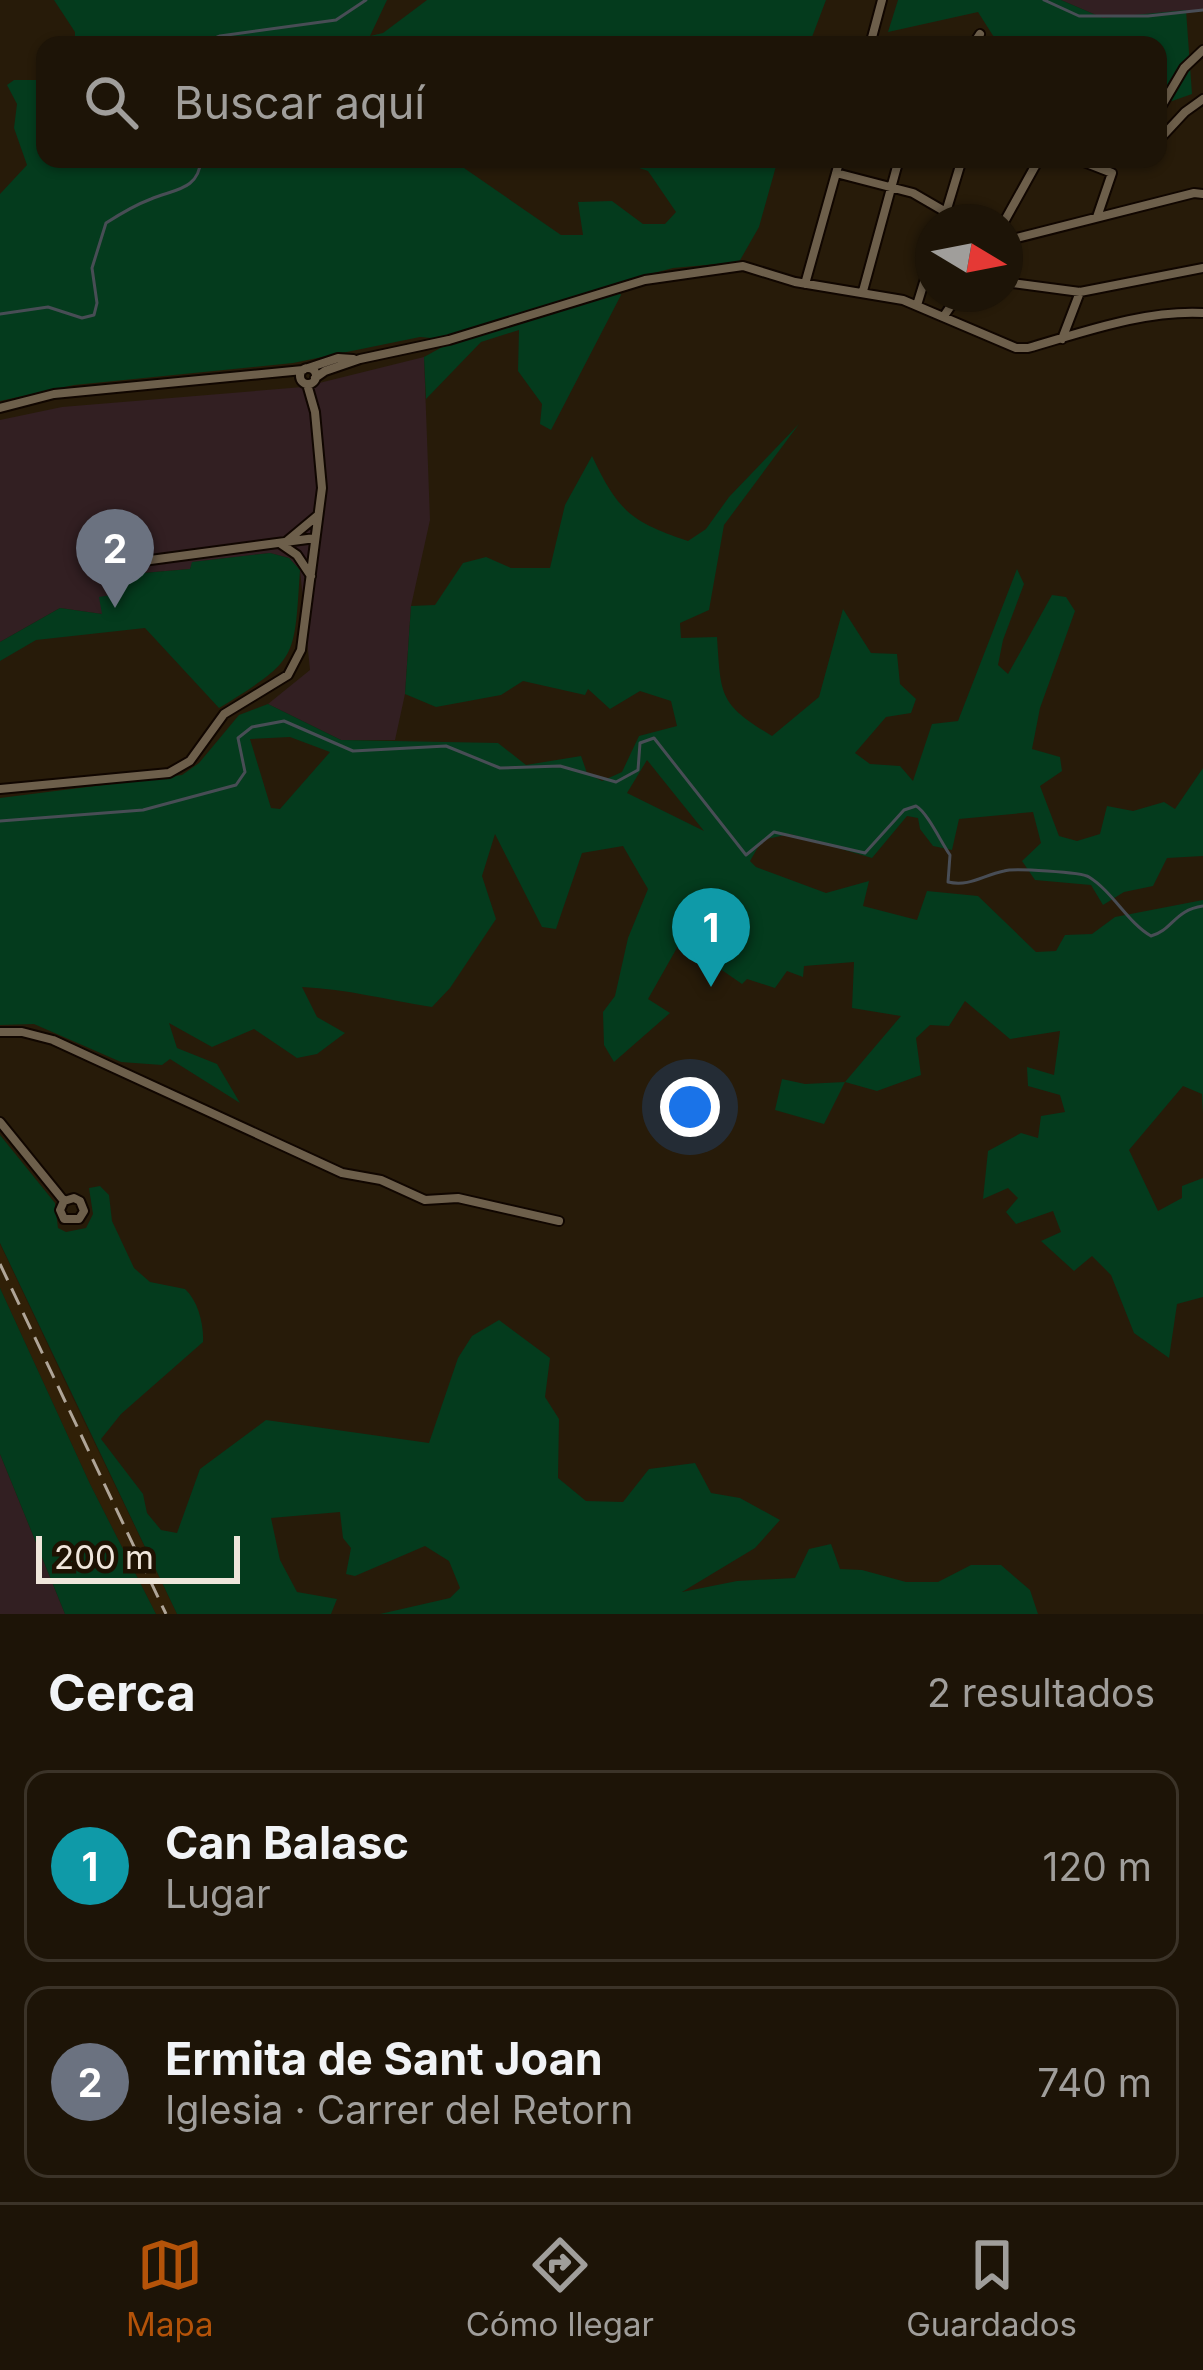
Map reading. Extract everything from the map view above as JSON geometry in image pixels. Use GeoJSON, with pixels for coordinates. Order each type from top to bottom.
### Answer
{"type":"FeatureCollection","features":[{"type":"Feature","properties":{"kind":"street"},"geometry":{"type":"LineString","coordinates":[[872,36],[882,0]]}},
{"type":"Feature","properties":{"kind":"street"},"geometry":{"type":"LineString","coordinates":[[1167,97],[1184,68],[1203,50]]}},
{"type":"Feature","properties":{"kind":"street"},"geometry":{"type":"LineString","coordinates":[[1167,131],[1203,98]]}},
{"type":"Feature","properties":{"kind":"street"},"geometry":{"type":"LineString","coordinates":[[805,284],[837,168]]}},
{"type":"Feature","properties":{"kind":"street"},"geometry":{"type":"LineString","coordinates":[[863,291],[897,168]]}},
{"type":"Feature","properties":{"kind":"street"},"geometry":{"type":"LineString","coordinates":[[949,204],[959,168]]}},
{"type":"Feature","properties":{"kind":"street"},"geometry":{"type":"LineString","coordinates":[[1014,204],[1034,168]]}},
{"type":"Feature","properties":{"kind":"street"},"geometry":{"type":"LineString","coordinates":[[1096,218],[1112,173],[1099,168]]}},
{"type":"Feature","properties":{"kind":"street"},"geometry":{"type":"LineString","coordinates":[[836,173],[892,187],[932,204]]}},
{"type":"Feature","properties":{"kind":"street"},"geometry":{"type":"LineString","coordinates":[[1023,236],[1203,194]]}},
{"type":"Feature","properties":{"kind":"street"},"geometry":{"type":"LineString","coordinates":[[0,408],[54,394],[287,374],[308,377],[338,358],[360,359],[448,340],[645,280],[743,266],[805,284],[863,291],[915,305]]}},
{"type":"Feature","properties":{"kind":"street"},"geometry":{"type":"LineString","coordinates":[[1023,284],[1080,292],[1203,268]]}},
{"type":"Feature","properties":{"kind":"street"},"geometry":{"type":"LineString","coordinates":[[1062,339],[1080,292]]}},
{"type":"Feature","properties":{"kind":"street"},"geometry":{"type":"LineString","coordinates":[[934,312],[1028,349],[1171,313],[1203,313]]}},
{"type":"Feature","properties":{"kind":"street"},"geometry":{"type":"LineString","coordinates":[[944,316],[947,312]]}},
{"type":"Feature","properties":{"kind":"street"},"geometry":{"type":"LineString","coordinates":[[0,789],[156,776],[179,769],[224,714],[288,675],[301,650],[322,463],[308,377]]}},
{"type":"Feature","properties":{"kind":"street"},"geometry":{"type":"LineString","coordinates":[[284,544],[318,515]]}},
{"type":"Feature","properties":{"kind":"street"},"geometry":{"type":"LineString","coordinates":[[110,573],[128,563],[315,541]]}},
{"type":"Feature","properties":{"kind":"street"},"geometry":{"type":"LineString","coordinates":[[284,544],[311,576]]}},
{"type":"Feature","properties":{"kind":"street"},"geometry":{"type":"LineString","coordinates":[[0,1032],[53,1040],[342,1173],[381,1180],[425,1200],[458,1198],[559,1222]]}},
{"type":"Feature","properties":{"kind":"street"},"geometry":{"type":"LineString","coordinates":[[0,1122],[64,1201]]}},
{"type":"Feature","properties":{"kind":"shaded area"},"geometry":{"type":"Polygon","coordinates":[[[1061,0],[1203,0],[1203,11],[1103,18],[1061,0]]]}},
{"type":"Feature","properties":{"kind":"shaded area"},"geometry":{"type":"Polygon","coordinates":[[[424,357],[430,520],[411,606],[405,694],[395,740],[341,740],[268,704],[310,670],[300,570],[289,558],[270,553],[193,562],[190,569],[131,574],[123,593],[102,614],[60,608],[0,642],[0,420],[62,407],[303,387],[424,357]]]}},
{"type":"Feature","properties":{"kind":"shaded area"},"geometry":{"type":"Polygon","coordinates":[[[0,1244],[177,1614],[156,1614],[90,1484],[0,1288],[0,1244]]]}},
{"type":"Feature","properties":{"kind":"shaded area"},"geometry":{"type":"Polygon","coordinates":[[[0,1454],[65,1614],[0,1614],[0,1454]]]}},
{"type":"Feature","properties":{"kind":"green space"},"geometry":{"type":"Polygon","coordinates":[[[54,0],[387,0],[370,36],[75,36],[54,0]]]}},
{"type":"Feature","properties":{"kind":"green space"},"geometry":{"type":"Polygon","coordinates":[[[427,0],[826,0],[812,36],[370,36],[383,33],[427,0]]]}},
{"type":"Feature","properties":{"kind":"green space"},"geometry":{"type":"Polygon","coordinates":[[[898,0],[1061,0],[1103,18],[1186,10],[1192,94],[1167,103],[1167,36],[993,36],[978,12],[888,32],[898,0]]]}},
{"type":"Feature","properties":{"kind":"green space"},"geometry":{"type":"Polygon","coordinates":[[[14,80],[36,80],[36,168],[464,168],[561,235],[583,235],[578,202],[612,201],[643,224],[665,224],[676,212],[648,171],[639,168],[775,168],[759,227],[739,262],[673,268],[616,283],[621,295],[551,430],[540,424],[542,404],[518,371],[519,330],[481,342],[426,399],[424,357],[455,340],[420,337],[293,363],[74,385],[0,401],[0,194],[27,165],[14,128],[17,104],[7,85],[14,80]]]}},
{"type":"Feature","properties":{"kind":"green space"},"geometry":{"type":"Polygon","coordinates":[[[799,424],[724,525],[709,610],[680,623],[681,638],[717,637],[726,697],[772,736],[819,697],[843,609],[871,653],[897,654],[900,684],[916,699],[911,713],[886,717],[855,753],[870,764],[900,766],[913,781],[932,724],[958,721],[1017,569],[1024,584],[998,665],[1008,674],[1052,595],[1066,597],[1075,611],[1040,708],[1032,749],[1060,757],[1062,771],[1040,786],[1059,836],[1077,841],[1100,834],[1107,806],[1133,811],[1164,802],[1175,809],[1203,768],[1203,856],[1167,858],[1153,886],[1124,892],[1103,905],[1091,885],[1035,880],[1022,861],[1041,843],[1033,812],[959,819],[952,850],[933,846],[918,818],[907,816],[872,858],[790,834],[762,840],[750,861],[826,893],[869,881],[863,906],[917,920],[927,891],[978,896],[1036,952],[1056,951],[1065,935],[1092,934],[1115,917],[1203,900],[1203,1114],[1202,1094],[1183,1086],[1129,1150],[1158,1211],[1182,1198],[1182,1186],[1203,1178],[1203,1297],[1177,1304],[1169,1358],[1134,1333],[1111,1275],[1092,1256],[1074,1271],[1041,1241],[1061,1232],[1053,1211],[1016,1224],[1006,1212],[1018,1198],[1008,1188],[983,1199],[988,1151],[1021,1133],[1038,1138],[1041,1116],[1065,1112],[1060,1095],[1028,1086],[1027,1067],[1054,1075],[1060,1031],[1010,1039],[965,1001],[949,1026],[930,1025],[916,1038],[921,1075],[877,1091],[845,1082],[901,1016],[852,1008],[854,962],[804,966],[803,977],[787,971],[775,988],[747,979],[742,984],[690,948],[678,946],[648,999],[670,1013],[614,1062],[604,1045],[603,1012],[615,996],[628,938],[648,889],[623,846],[582,853],[556,929],[542,927],[495,834],[482,876],[496,919],[450,988],[432,1007],[302,987],[317,1017],[345,1033],[317,1054],[297,1058],[254,1029],[212,1047],[169,1023],[177,1048],[217,1064],[240,1103],[170,1059],[162,1065],[121,1062],[34,1024],[0,1025],[0,798],[182,775],[199,763],[239,715],[268,704],[341,740],[498,743],[526,765],[581,756],[587,773],[602,781],[622,772],[639,736],[677,726],[671,701],[640,691],[610,709],[588,689],[585,695],[523,681],[501,695],[436,707],[405,694],[411,606],[435,605],[463,563],[486,557],[511,568],[550,568],[565,505],[592,456],[628,512],[688,541],[706,529],[729,497],[799,424]],[[290,737],[250,739],[271,808],[280,809],[330,752],[290,737]],[[647,760],[627,793],[704,831],[647,760]]]}},
{"type":"Feature","properties":{"kind":"green space"},"geometry":{"type":"Polygon","coordinates":[[[270,553],[289,558],[300,570],[293,641],[278,667],[219,708],[145,628],[36,640],[0,661],[0,642],[60,608],[102,614],[99,597],[123,593],[131,574],[190,569],[192,562],[270,553]]]}},
{"type":"Feature","properties":{"kind":"green space"},"geometry":{"type":"Polygon","coordinates":[[[782,1079],[805,1084],[845,1082],[824,1124],[775,1110],[782,1079]]]}},
{"type":"Feature","properties":{"kind":"green space"},"geometry":{"type":"Polygon","coordinates":[[[0,1135],[55,1203],[58,1228],[66,1232],[86,1228],[93,1214],[89,1188],[100,1186],[109,1195],[112,1221],[134,1268],[150,1282],[185,1289],[197,1306],[203,1342],[121,1414],[101,1439],[143,1494],[147,1513],[161,1530],[177,1533],[200,1469],[266,1420],[429,1443],[458,1358],[472,1336],[499,1320],[550,1358],[545,1397],[559,1419],[558,1478],[586,1501],[623,1502],[649,1469],[695,1463],[711,1493],[740,1498],[780,1520],[755,1548],[682,1592],[737,1581],[795,1578],[809,1549],[831,1544],[840,1569],[906,1582],[938,1582],[971,1565],[1001,1565],[1030,1590],[1038,1614],[380,1614],[450,1598],[460,1588],[449,1561],[425,1546],[355,1576],[346,1574],[351,1548],[343,1538],[340,1512],[271,1518],[280,1560],[297,1592],[337,1599],[331,1614],[177,1614],[0,1243],[0,1135]]]}},
{"type":"Feature","properties":{"kind":"green space"},"geometry":{"type":"Polygon","coordinates":[[[0,1288],[156,1614],[65,1614],[0,1454],[0,1288]]]}},
{"type":"Feature","properties":{"kind":"waterway"},"geometry":{"type":"LineString","coordinates":[[220,36],[336,20],[366,0]]}},
{"type":"Feature","properties":{"kind":"waterway"},"geometry":{"type":"LineString","coordinates":[[1044,0],[1079,16],[1203,10]]}},
{"type":"Feature","properties":{"kind":"waterway"},"geometry":{"type":"LineString","coordinates":[[0,314],[48,307],[82,318],[94,315],[92,268],[106,223],[191,183],[199,168]]}},
{"type":"Feature","properties":{"kind":"waterway"},"geometry":{"type":"LineString","coordinates":[[0,821],[143,810],[236,785],[245,772],[238,738],[252,727],[284,721],[353,751],[446,746],[500,768],[560,766],[616,782],[638,770],[640,743],[654,738],[746,855],[774,832],[865,853],[904,810],[916,806],[950,855],[948,882],[970,882],[1010,870],[1084,875],[1151,936],[1203,906]]}},
{"type":"Feature","properties":{"kind":"railway"},"geometry":{"type":"LineString","coordinates":[[0,1264],[166,1614]]}},
{"type":"Feature","properties":{"kind":"place","name":"Ermita de Sant Joan"},"geometry":{"type":"Point","coordinates":[115,608]}},
{"type":"Feature","properties":{"kind":"place","name":"Can Balasc"},"geometry":{"type":"Point","coordinates":[711,987]}}]}
